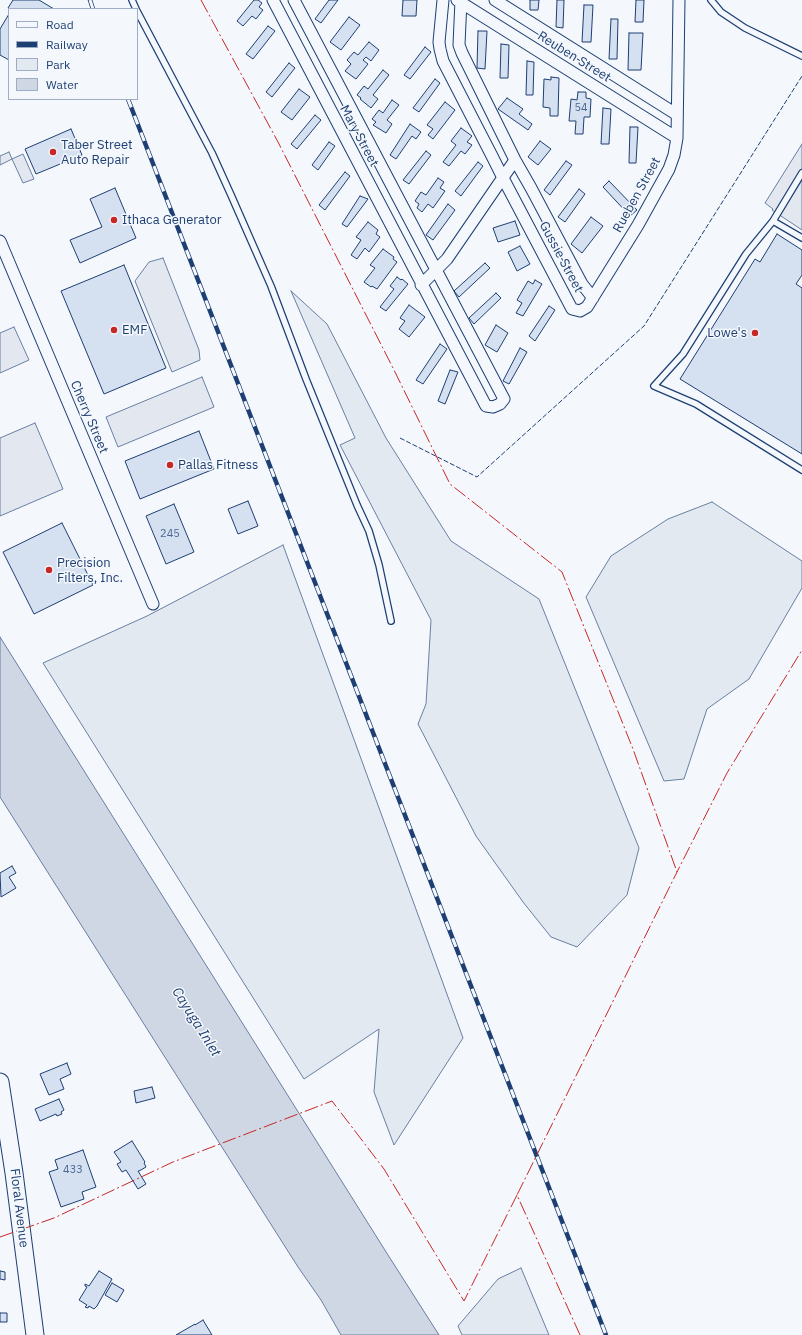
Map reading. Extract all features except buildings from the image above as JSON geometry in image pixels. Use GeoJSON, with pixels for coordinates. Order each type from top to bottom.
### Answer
{"type":"FeatureCollection","features":[{"type":"Feature","properties":{"kind":"main road","name":"Floral Avenue"},"geometry":{"type":"LineString","coordinates":[[0,1082],[14,1173],[35,1335]]}},
{"type":"Feature","properties":{"kind":"street","name":"Mary Street"},"geometry":{"type":"LineString","coordinates":[[273,0],[421,285],[486,406],[493,407],[500,404],[504,399],[437,269],[294,0]]}},
{"type":"Feature","properties":{"kind":"street","name":"Gussie Street"},"geometry":{"type":"LineString","coordinates":[[443,0],[439,42],[443,61],[572,309],[580,311],[587,307],[593,298],[582,284],[515,160],[459,45],[460,1]]}},
{"type":"Feature","properties":{"kind":"street","name":"Reuben Street"},"geometry":{"type":"LineString","coordinates":[[495,0],[676,114]]}},
{"type":"Feature","properties":{"kind":"street","name":"Rueben Street"},"geometry":{"type":"LineString","coordinates":[[593,298],[638,225],[669,169],[674,155],[676,138],[679,0]]}},
{"type":"Feature","properties":{"kind":"street","name":"Reuben Street"},"geometry":{"type":"LineString","coordinates":[[460,1],[676,138]]}},
{"type":"Feature","properties":{"kind":"street"},"geometry":{"type":"LineString","coordinates":[[421,285],[448,259],[515,160]]}},
{"type":"Feature","properties":{"kind":"street","name":"Cherry Street"},"geometry":{"type":"LineString","coordinates":[[0,241],[153,604]]}},
{"type":"Feature","properties":{"kind":"lane"},"geometry":{"type":"LineString","coordinates":[[712,0],[721,12],[745,28],[802,56]]}},
{"type":"Feature","properties":{"kind":"lane"},"geometry":{"type":"LineString","coordinates":[[138,12],[232,194],[271,286],[306,379],[369,531],[379,566],[390,621]]}},
{"type":"Feature","properties":{"kind":"lane"},"geometry":{"type":"LineString","coordinates":[[802,173],[773,220],[746,254],[683,354],[654,386],[696,404],[802,470]]}},
{"type":"Feature","properties":{"kind":"lane"},"geometry":{"type":"LineString","coordinates":[[773,220],[802,238]]}},
{"type":"Feature","properties":{"kind":"green space"},"geometry":{"type":"Polygon","coordinates":[[[291,291],[327,324],[386,438],[451,541],[539,599],[639,848],[627,895],[577,947],[551,937],[523,902],[476,836],[418,724],[426,704],[431,620],[340,445],[355,438],[291,291]]]}},
{"type":"Feature","properties":{"kind":"green space"},"geometry":{"type":"Polygon","coordinates":[[[712,502],[802,561],[802,588],[749,679],[707,709],[684,779],[664,781],[586,597],[611,556],[668,519],[712,502]]]}},
{"type":"Feature","properties":{"kind":"green space"},"geometry":{"type":"Polygon","coordinates":[[[283,545],[463,1038],[394,1145],[374,1092],[379,1029],[304,1079],[43,663],[147,616],[283,545]]]}},
{"type":"Feature","properties":{"kind":"green space"},"geometry":{"type":"Polygon","coordinates":[[[521,1268],[549,1335],[462,1335],[458,1326],[498,1279],[521,1268]]]}},
{"type":"Feature","properties":{"kind":"shaded area"},"geometry":{"type":"Polygon","coordinates":[[[802,144],[802,230],[772,210],[773,209],[765,203],[802,144]]]}},
{"type":"Feature","properties":{"kind":"shaded area"},"geometry":{"type":"Polygon","coordinates":[[[9,152],[12,159],[0,165],[0,156],[9,152]]]}},
{"type":"Feature","properties":{"kind":"shaded area"},"geometry":{"type":"Polygon","coordinates":[[[23,154],[34,179],[23,183],[12,159],[23,154]]]}},
{"type":"Feature","properties":{"kind":"shaded area"},"geometry":{"type":"Polygon","coordinates":[[[163,258],[199,350],[200,360],[172,372],[135,281],[149,262],[163,258]]]}},
{"type":"Feature","properties":{"kind":"shaded area"},"geometry":{"type":"Polygon","coordinates":[[[14,327],[29,360],[0,373],[0,333],[14,327]]]}},
{"type":"Feature","properties":{"kind":"shaded area"},"geometry":{"type":"Polygon","coordinates":[[[202,377],[214,407],[118,447],[106,417],[202,377]]]}},
{"type":"Feature","properties":{"kind":"shaded area"},"geometry":{"type":"Polygon","coordinates":[[[35,423],[63,489],[0,516],[0,438],[35,423]]]}},
{"type":"Feature","properties":{"kind":"water","name":"Cayuga Inlet"},"geometry":{"type":"Polygon","coordinates":[[[0,637],[439,1335],[341,1335],[321,1300],[298,1267],[0,797],[0,637]]]}},
{"type":"Feature","properties":{"kind":"railway"},"geometry":{"type":"LineString","coordinates":[[90,0],[93,8]]}},
{"type":"Feature","properties":{"kind":"railway"},"geometry":{"type":"LineString","coordinates":[[128,100],[606,1335]]}},
{"type":"Feature","properties":{"kind":"fence"},"geometry":{"type":"LineString","coordinates":[[400,438],[477,477],[644,326],[802,76]]}},
{"type":"Feature","properties":{"kind":"power"},"geometry":{"type":"LineString","coordinates":[[201,0],[278,142],[450,484],[562,572],[633,749],[677,872]]}},
{"type":"Feature","properties":{"kind":"power"},"geometry":{"type":"LineString","coordinates":[[580,1335],[517,1195],[727,773],[802,650]]}},
{"type":"Feature","properties":{"kind":"power"},"geometry":{"type":"LineString","coordinates":[[0,1237],[54,1218],[173,1162],[332,1101],[384,1169],[464,1301],[517,1195]]}},
{"type":"Feature","properties":{"kind":"place","name":"Taber Street Auto Repair"},"geometry":{"type":"Point","coordinates":[53,152]}},
{"type":"Feature","properties":{"kind":"place","name":"Ithaca Generator"},"geometry":{"type":"Point","coordinates":[114,220]}},
{"type":"Feature","properties":{"kind":"place","name":"EMF"},"geometry":{"type":"Point","coordinates":[114,330]}},
{"type":"Feature","properties":{"kind":"place","name":"Lowe's"},"geometry":{"type":"Point","coordinates":[755,333]}},
{"type":"Feature","properties":{"kind":"place","name":"Pallas Fitness"},"geometry":{"type":"Point","coordinates":[170,465]}},
{"type":"Feature","properties":{"kind":"place","name":"Precision Filters, Inc."},"geometry":{"type":"Point","coordinates":[49,570]}}]}
